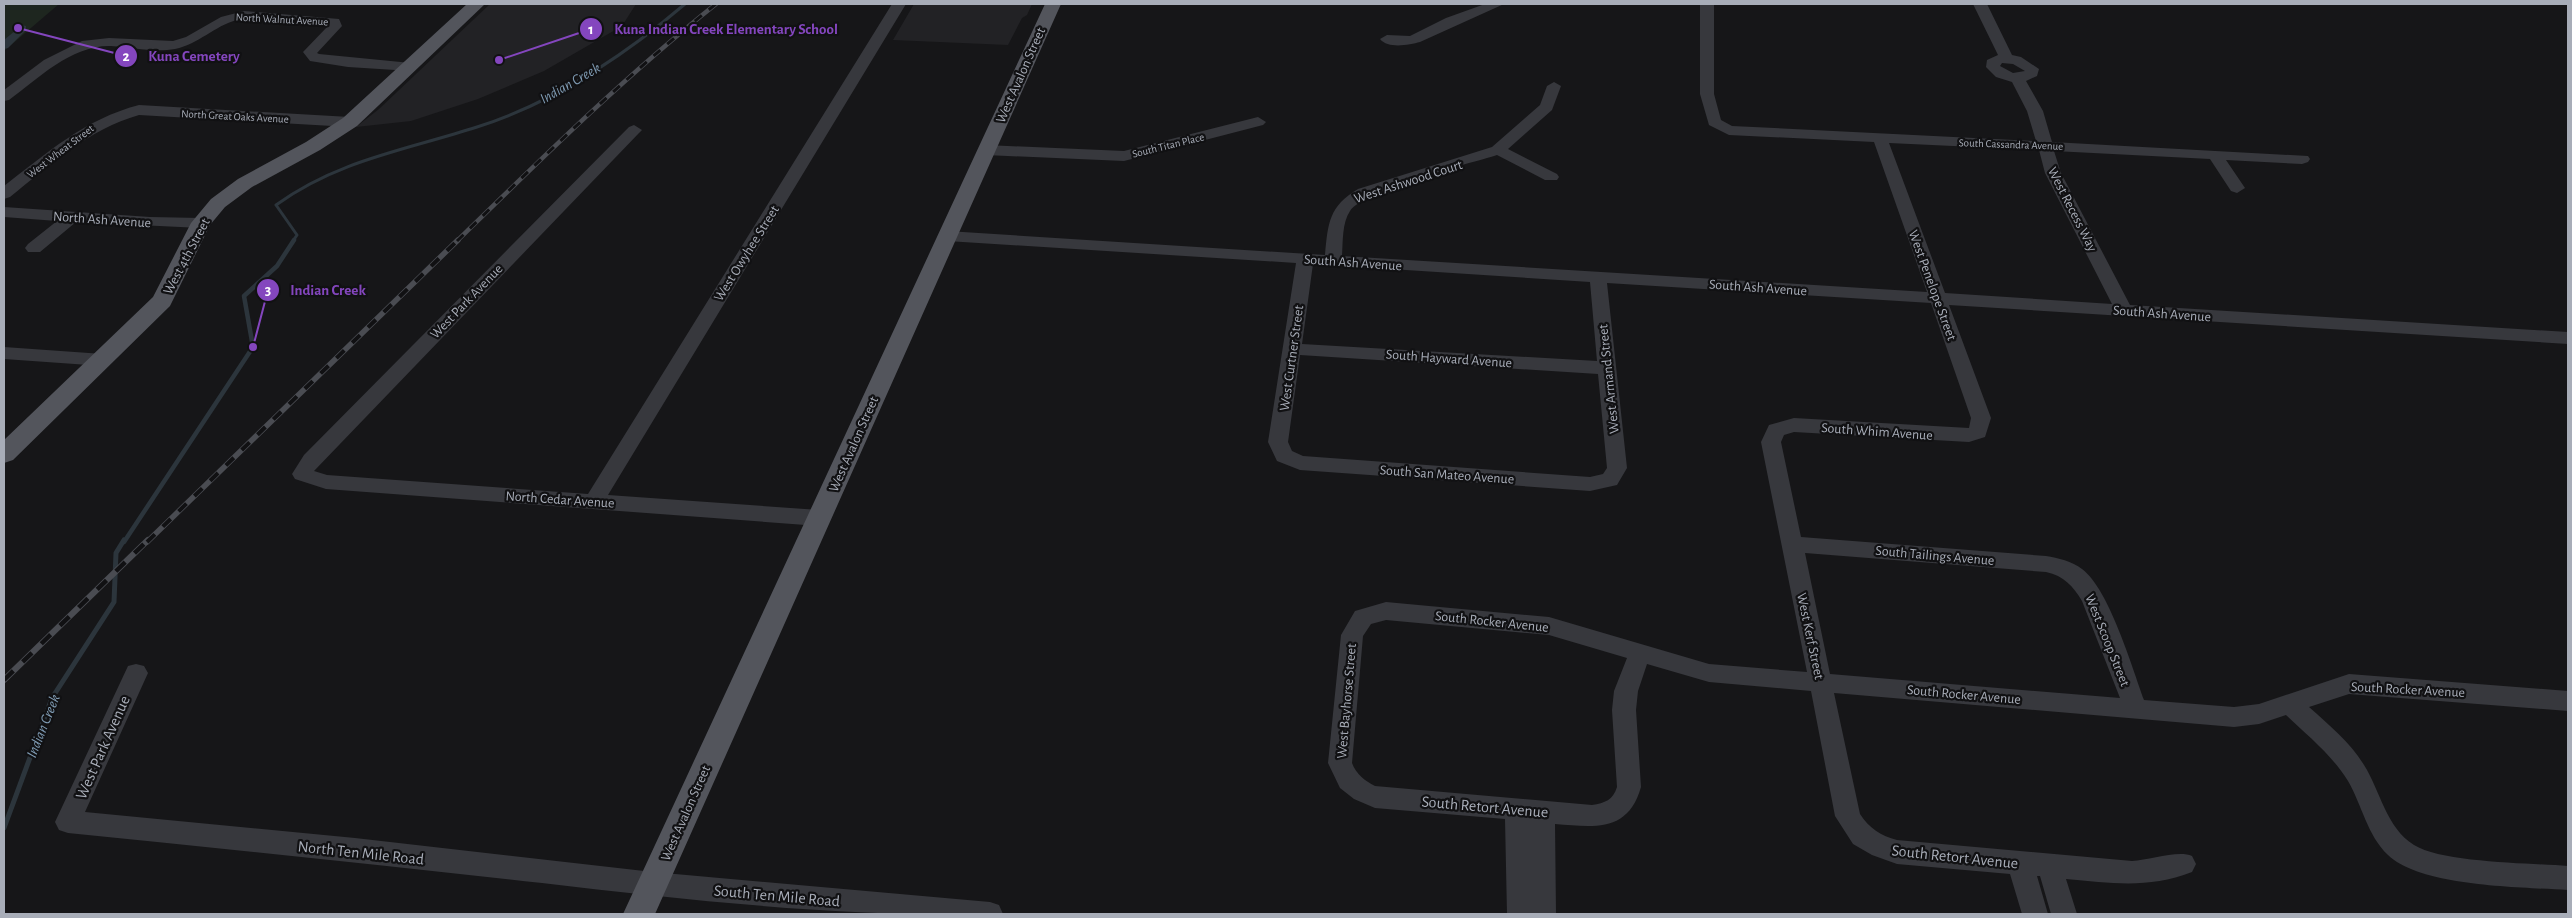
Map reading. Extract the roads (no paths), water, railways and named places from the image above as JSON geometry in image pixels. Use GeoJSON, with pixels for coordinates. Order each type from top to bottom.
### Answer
{"type":"FeatureCollection","features":[{"type":"Feature","properties":{"kind":"main road","name":"West 4th Street"},"geometry":{"type":"LineString","coordinates":[[4,454],[162,301],[201,223],[218,203],[245,183],[313,146],[350,122],[477,4]]}},
{"type":"Feature","properties":{"kind":"main road","name":"West Avalon Street"},"geometry":{"type":"LineString","coordinates":[[639,914],[1053,4]]}},
{"type":"Feature","properties":{"kind":"street","name":"West Owyhee Street"},"geometry":{"type":"LineString","coordinates":[[593,502],[899,4]]}},
{"type":"Feature","properties":{"kind":"street"},"geometry":{"type":"LineString","coordinates":[[1387,39],[1407,41],[1415,39],[1451,21],[1497,4]]}},
{"type":"Feature","properties":{"kind":"street","name":"South Cassandra Avenue"},"geometry":{"type":"LineString","coordinates":[[1707,4],[1707,94],[1712,117],[1720,127],[1738,131],[2302,159]]}},
{"type":"Feature","properties":{"kind":"street","name":"West Recess Way"},"geometry":{"type":"LineString","coordinates":[[1980,4],[2008,58],[2022,62],[2032,69],[2030,76],[2017,78],[2035,111],[2043,145],[2053,173],[2124,310]]}},
{"type":"Feature","properties":{"kind":"street","name":"North Walnut Avenue"},"geometry":{"type":"LineString","coordinates":[[4,96],[69,50],[85,44],[100,42],[165,45],[182,43],[196,37],[217,22],[231,16],[244,14],[334,22],[335,26],[310,52],[311,56],[315,58],[348,63],[411,66]]}},
{"type":"Feature","properties":{"kind":"street","name":"West Ashwood Court"},"geometry":{"type":"LineString","coordinates":[[1333,260],[1340,213],[1348,200],[1364,192],[1498,150],[1547,106],[1554,86]]}},
{"type":"Feature","properties":{"kind":"street","name":"North Great Oaks Avenue"},"geometry":{"type":"LineString","coordinates":[[119,114],[139,110],[350,122]]}},
{"type":"Feature","properties":{"kind":"street","name":"West Wheat Street"},"geometry":{"type":"LineString","coordinates":[[4,194],[97,123],[119,114]]}},
{"type":"Feature","properties":{"kind":"street","name":"South Titan Place"},"geometry":{"type":"LineString","coordinates":[[986,150],[1124,156],[1258,122]]}},
{"type":"Feature","properties":{"kind":"street","name":"West Park Avenue"},"geometry":{"type":"LineString","coordinates":[[302,474],[311,460],[634,130]]}},
{"type":"Feature","properties":{"kind":"street","name":"West Penelope Street"},"geometry":{"type":"LineString","coordinates":[[1880,138],[1981,418],[1978,432]]}},
{"type":"Feature","properties":{"kind":"street"},"geometry":{"type":"LineString","coordinates":[[1498,150],[1552,177]]}},
{"type":"Feature","properties":{"kind":"street"},"geometry":{"type":"LineString","coordinates":[[2216,155],[2237,188]]}},
{"type":"Feature","properties":{"kind":"street","name":"North Ash Avenue"},"geometry":{"type":"LineString","coordinates":[[4,212],[150,222],[201,223]]}},
{"type":"Feature","properties":{"kind":"street"},"geometry":{"type":"LineString","coordinates":[[34,248],[72,217]]}},
{"type":"Feature","properties":{"kind":"street","name":"South Ash Avenue"},"geometry":{"type":"LineString","coordinates":[[947,236],[2568,338]]}},
{"type":"Feature","properties":{"kind":"street","name":"West Curtner Street"},"geometry":{"type":"LineString","coordinates":[[1284,456],[1278,442],[1305,258]]}},
{"type":"Feature","properties":{"kind":"street","name":"West Armand Street"},"geometry":{"type":"LineString","coordinates":[[1598,277],[1616,468],[1610,480]]}},
{"type":"Feature","properties":{"kind":"street","name":"South Hayward Avenue"},"geometry":{"type":"LineString","coordinates":[[1292,349],[1607,368]]}},
{"type":"Feature","properties":{"kind":"street"},"geometry":{"type":"LineString","coordinates":[[4,354],[103,360]]}},
{"type":"Feature","properties":{"kind":"street","name":"South Whim Avenue"},"geometry":{"type":"LineString","coordinates":[[1776,430],[1794,425],[1956,436],[1978,432]]}},
{"type":"Feature","properties":{"kind":"street","name":"West Kerf Street"},"geometry":{"type":"LineString","coordinates":[[1776,430],[1771,442],[1848,816],[1854,828],[1864,839]]}},
{"type":"Feature","properties":{"kind":"street","name":"South San Mateo Avenue"},"geometry":{"type":"LineString","coordinates":[[1284,456],[1300,463],[1590,484],[1610,480]]}},
{"type":"Feature","properties":{"kind":"street","name":"North Cedar Avenue"},"geometry":{"type":"LineString","coordinates":[[302,474],[326,482],[819,518]]}},
{"type":"Feature","properties":{"kind":"street","name":"South Tailings Avenue"},"geometry":{"type":"LineString","coordinates":[[1792,544],[2046,564],[2060,567],[2075,575]]}},
{"type":"Feature","properties":{"kind":"street","name":"West Scoop Street"},"geometry":{"type":"LineString","coordinates":[[2075,575],[2090,591],[2136,709]]}},
{"type":"Feature","properties":{"kind":"street","name":"South Rocker Avenue"},"geometry":{"type":"LineString","coordinates":[[1363,617],[1386,611],[1529,622],[1570,630],[1709,673],[2248,717],[2349,684],[2568,701]]}},
{"type":"Feature","properties":{"kind":"street","name":"West Bayhorse Street"},"geometry":{"type":"LineString","coordinates":[[1351,785],[1344,775],[1340,763],[1352,635],[1363,617]]}},
{"type":"Feature","properties":{"kind":"street","name":"South Retort Avenue"},"geometry":{"type":"LineString","coordinates":[[1351,785],[1362,793],[1375,797],[1592,816],[1620,809],[1629,787],[1624,729],[1626,691],[1640,653]]}},
{"type":"Feature","properties":{"kind":"street","name":"West Park Avenue"},"geometry":{"type":"LineString","coordinates":[[68,822],[136,673]]}},
{"type":"Feature","properties":{"kind":"street"},"geometry":{"type":"LineString","coordinates":[[2291,704],[2343,754],[2357,773],[2385,832],[2404,853],[2420,862],[2434,865],[2568,878]]}},
{"type":"Feature","properties":{"kind":"street"},"geometry":{"type":"LineString","coordinates":[[1520,914],[1530,810]]}},
{"type":"Feature","properties":{"kind":"street"},"geometry":{"type":"LineString","coordinates":[[1530,810],[1544,914]]}},
{"type":"Feature","properties":{"kind":"street","name":"North Ten Mile Road"},"geometry":{"type":"LineString","coordinates":[[68,822],[355,850],[509,870],[653,884]]}},
{"type":"Feature","properties":{"kind":"street","name":"South Retort Avenue"},"geometry":{"type":"LineString","coordinates":[[1864,839],[1880,848],[1897,852],[2132,873],[2183,864]]}},
{"type":"Feature","properties":{"kind":"street"},"geometry":{"type":"LineString","coordinates":[[2020,862],[2035,914]]}},
{"type":"Feature","properties":{"kind":"street"},"geometry":{"type":"LineString","coordinates":[[2048,865],[2064,914]]}},
{"type":"Feature","properties":{"kind":"street","name":"South Ten Mile Road"},"geometry":{"type":"LineString","coordinates":[[653,884],[990,914]]}},
{"type":"Feature","properties":{"kind":"waterway","name":"Indian Creek"},"geometry":{"type":"LineString","coordinates":[[293,241],[297,235],[276,205],[300,190],[348,167],[477,127],[533,105],[587,76],[613,59],[685,4]]}},
{"type":"Feature","properties":{"kind":"waterway"},"geometry":{"type":"LineString","coordinates":[[4,46],[22,28]]}},
{"type":"Feature","properties":{"kind":"waterway","name":"Indian Creek"},"geometry":{"type":"LineString","coordinates":[[124,542],[253,347],[244,296],[277,266],[294,240]]}},
{"type":"Feature","properties":{"kind":"waterway","name":"Indian Creek"},"geometry":{"type":"LineString","coordinates":[[4,828],[52,698],[114,602],[116,553],[124,540]]}},
{"type":"Feature","properties":{"kind":"railway"},"geometry":{"type":"LineString","coordinates":[[457,241],[616,89],[716,4]]}},
{"type":"Feature","properties":{"kind":"railway"},"geometry":{"type":"LineString","coordinates":[[147,542],[458,240]]}},
{"type":"Feature","properties":{"kind":"railway"},"geometry":{"type":"LineString","coordinates":[[4,680],[148,540]]}},
{"type":"Feature","properties":{"kind":"place","name":"Kuna Cemetery"},"geometry":{"type":"Point","coordinates":[18,28]}},
{"type":"Feature","properties":{"kind":"place","name":"Kuna Indian Creek Elementary School"},"geometry":{"type":"Point","coordinates":[499,60]}},
{"type":"Feature","properties":{"kind":"place","name":"Indian Creek"},"geometry":{"type":"Point","coordinates":[253,347]}}]}
